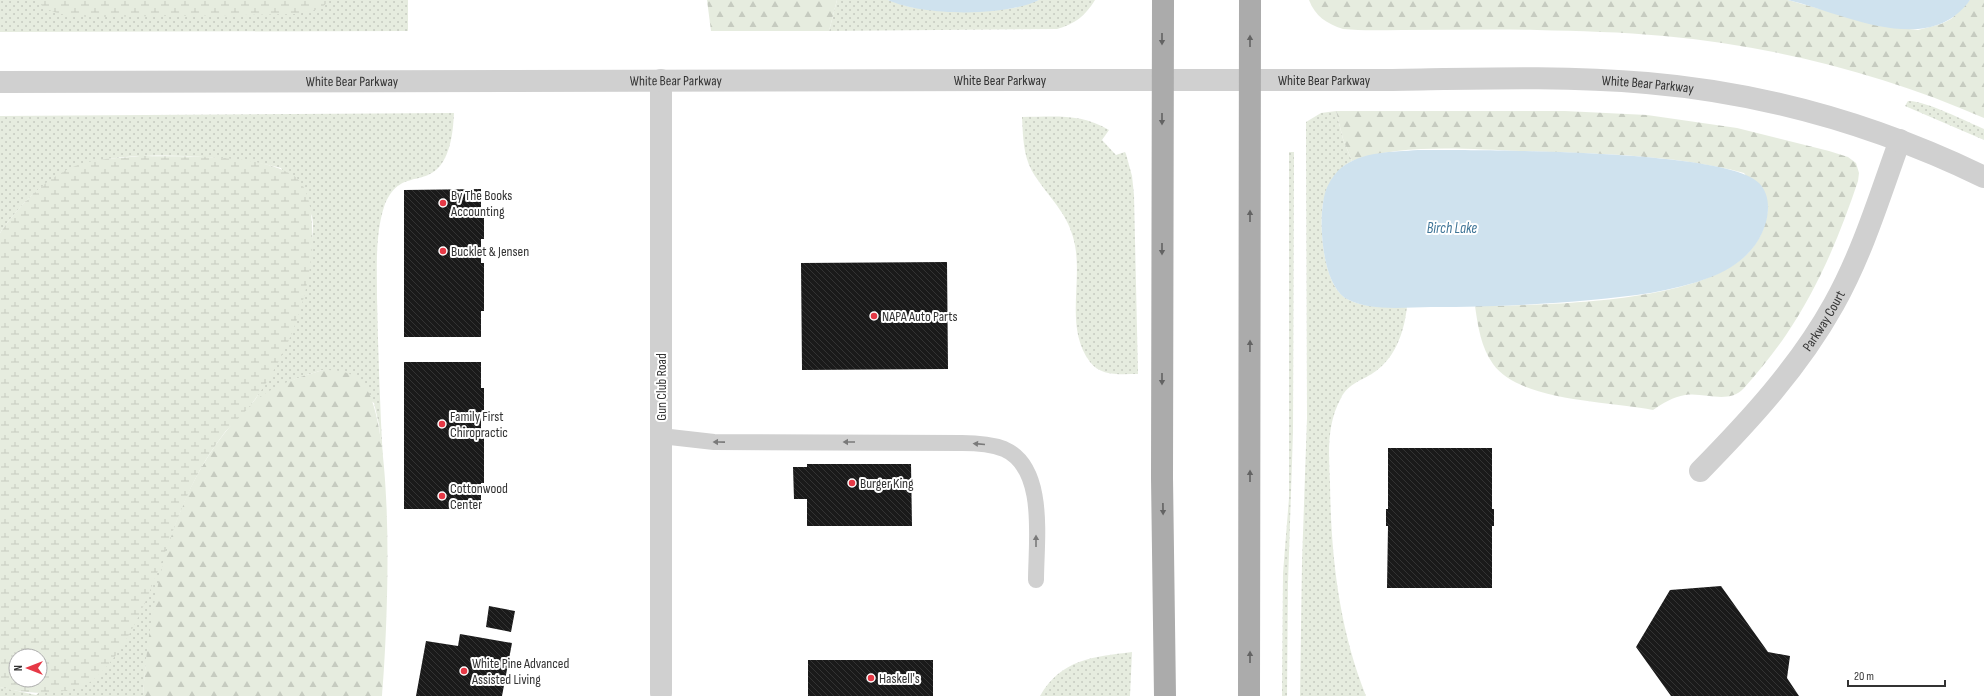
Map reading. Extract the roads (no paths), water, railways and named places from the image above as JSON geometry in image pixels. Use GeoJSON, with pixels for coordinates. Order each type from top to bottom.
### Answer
{"type":"FeatureCollection","features":[{"type":"Feature","properties":{"kind":"main road"},"geometry":{"type":"LineString","coordinates":[[1163,0],[1162,478],[1165,696]]}},
{"type":"Feature","properties":{"kind":"main road"},"geometry":{"type":"LineString","coordinates":[[1249,696],[1250,0]]}},
{"type":"Feature","properties":{"kind":"street","name":"White Bear Parkway"},"geometry":{"type":"LineString","coordinates":[[0,82],[1250,80],[1523,78],[1654,83],[1725,93],[1782,105],[1854,125],[1900,140],[1984,177]]}},
{"type":"Feature","properties":{"kind":"street","name":"Gun Club Road"},"geometry":{"type":"LineString","coordinates":[[661,80],[661,693]]}},
{"type":"Feature","properties":{"kind":"street","name":"Parkway Court"},"geometry":{"type":"LineString","coordinates":[[1700,471],[1739,431],[1779,385],[1807,346],[1834,304],[1860,250],[1900,140]]}},
{"type":"Feature","properties":{"kind":"lane"},"geometry":{"type":"LineString","coordinates":[[661,436],[714,442],[962,443],[985,444],[1004,450],[1020,460],[1026,468],[1033,487],[1036,509],[1036,580]]}},
{"type":"Feature","properties":{"kind":"water"},"geometry":{"type":"Polygon","coordinates":[[[888,0],[1039,0],[1024,6],[985,12],[942,12],[903,5],[888,0]]]}},
{"type":"Feature","properties":{"kind":"water"},"geometry":{"type":"Polygon","coordinates":[[[1788,0],[1970,0],[1952,17],[1932,27],[1908,29],[1884,27],[1859,21],[1788,0]]]}},
{"type":"Feature","properties":{"kind":"water","name":"Birch Lake"},"geometry":{"type":"Polygon","coordinates":[[[1418,150],[1542,151],[1652,158],[1700,164],[1737,172],[1759,183],[1766,194],[1768,201],[1768,214],[1758,241],[1741,260],[1719,274],[1667,290],[1622,297],[1571,302],[1471,307],[1389,308],[1367,306],[1356,303],[1347,299],[1338,291],[1331,280],[1323,249],[1322,216],[1323,201],[1327,187],[1332,178],[1341,168],[1358,158],[1378,153],[1418,150]]]}},
{"type":"Feature","properties":{"kind":"place","name":"By The Books Accounting"},"geometry":{"type":"Point","coordinates":[443,203]}},
{"type":"Feature","properties":{"kind":"place","name":"Bucklet & Jensen"},"geometry":{"type":"Point","coordinates":[443,251]}},
{"type":"Feature","properties":{"kind":"place","name":"NAPA Auto Parts"},"geometry":{"type":"Point","coordinates":[874,316]}},
{"type":"Feature","properties":{"kind":"place","name":"Family First Chiropractic"},"geometry":{"type":"Point","coordinates":[442,424]}},
{"type":"Feature","properties":{"kind":"place","name":"Burger King"},"geometry":{"type":"Point","coordinates":[852,483]}},
{"type":"Feature","properties":{"kind":"place","name":"Cottonwood Center"},"geometry":{"type":"Point","coordinates":[442,496]}},
{"type":"Feature","properties":{"kind":"place","name":"White Pine Advanced Assisted Living"},"geometry":{"type":"Point","coordinates":[464,671]}},
{"type":"Feature","properties":{"kind":"place","name":"Haskell's"},"geometry":{"type":"Point","coordinates":[871,678]}}]}
